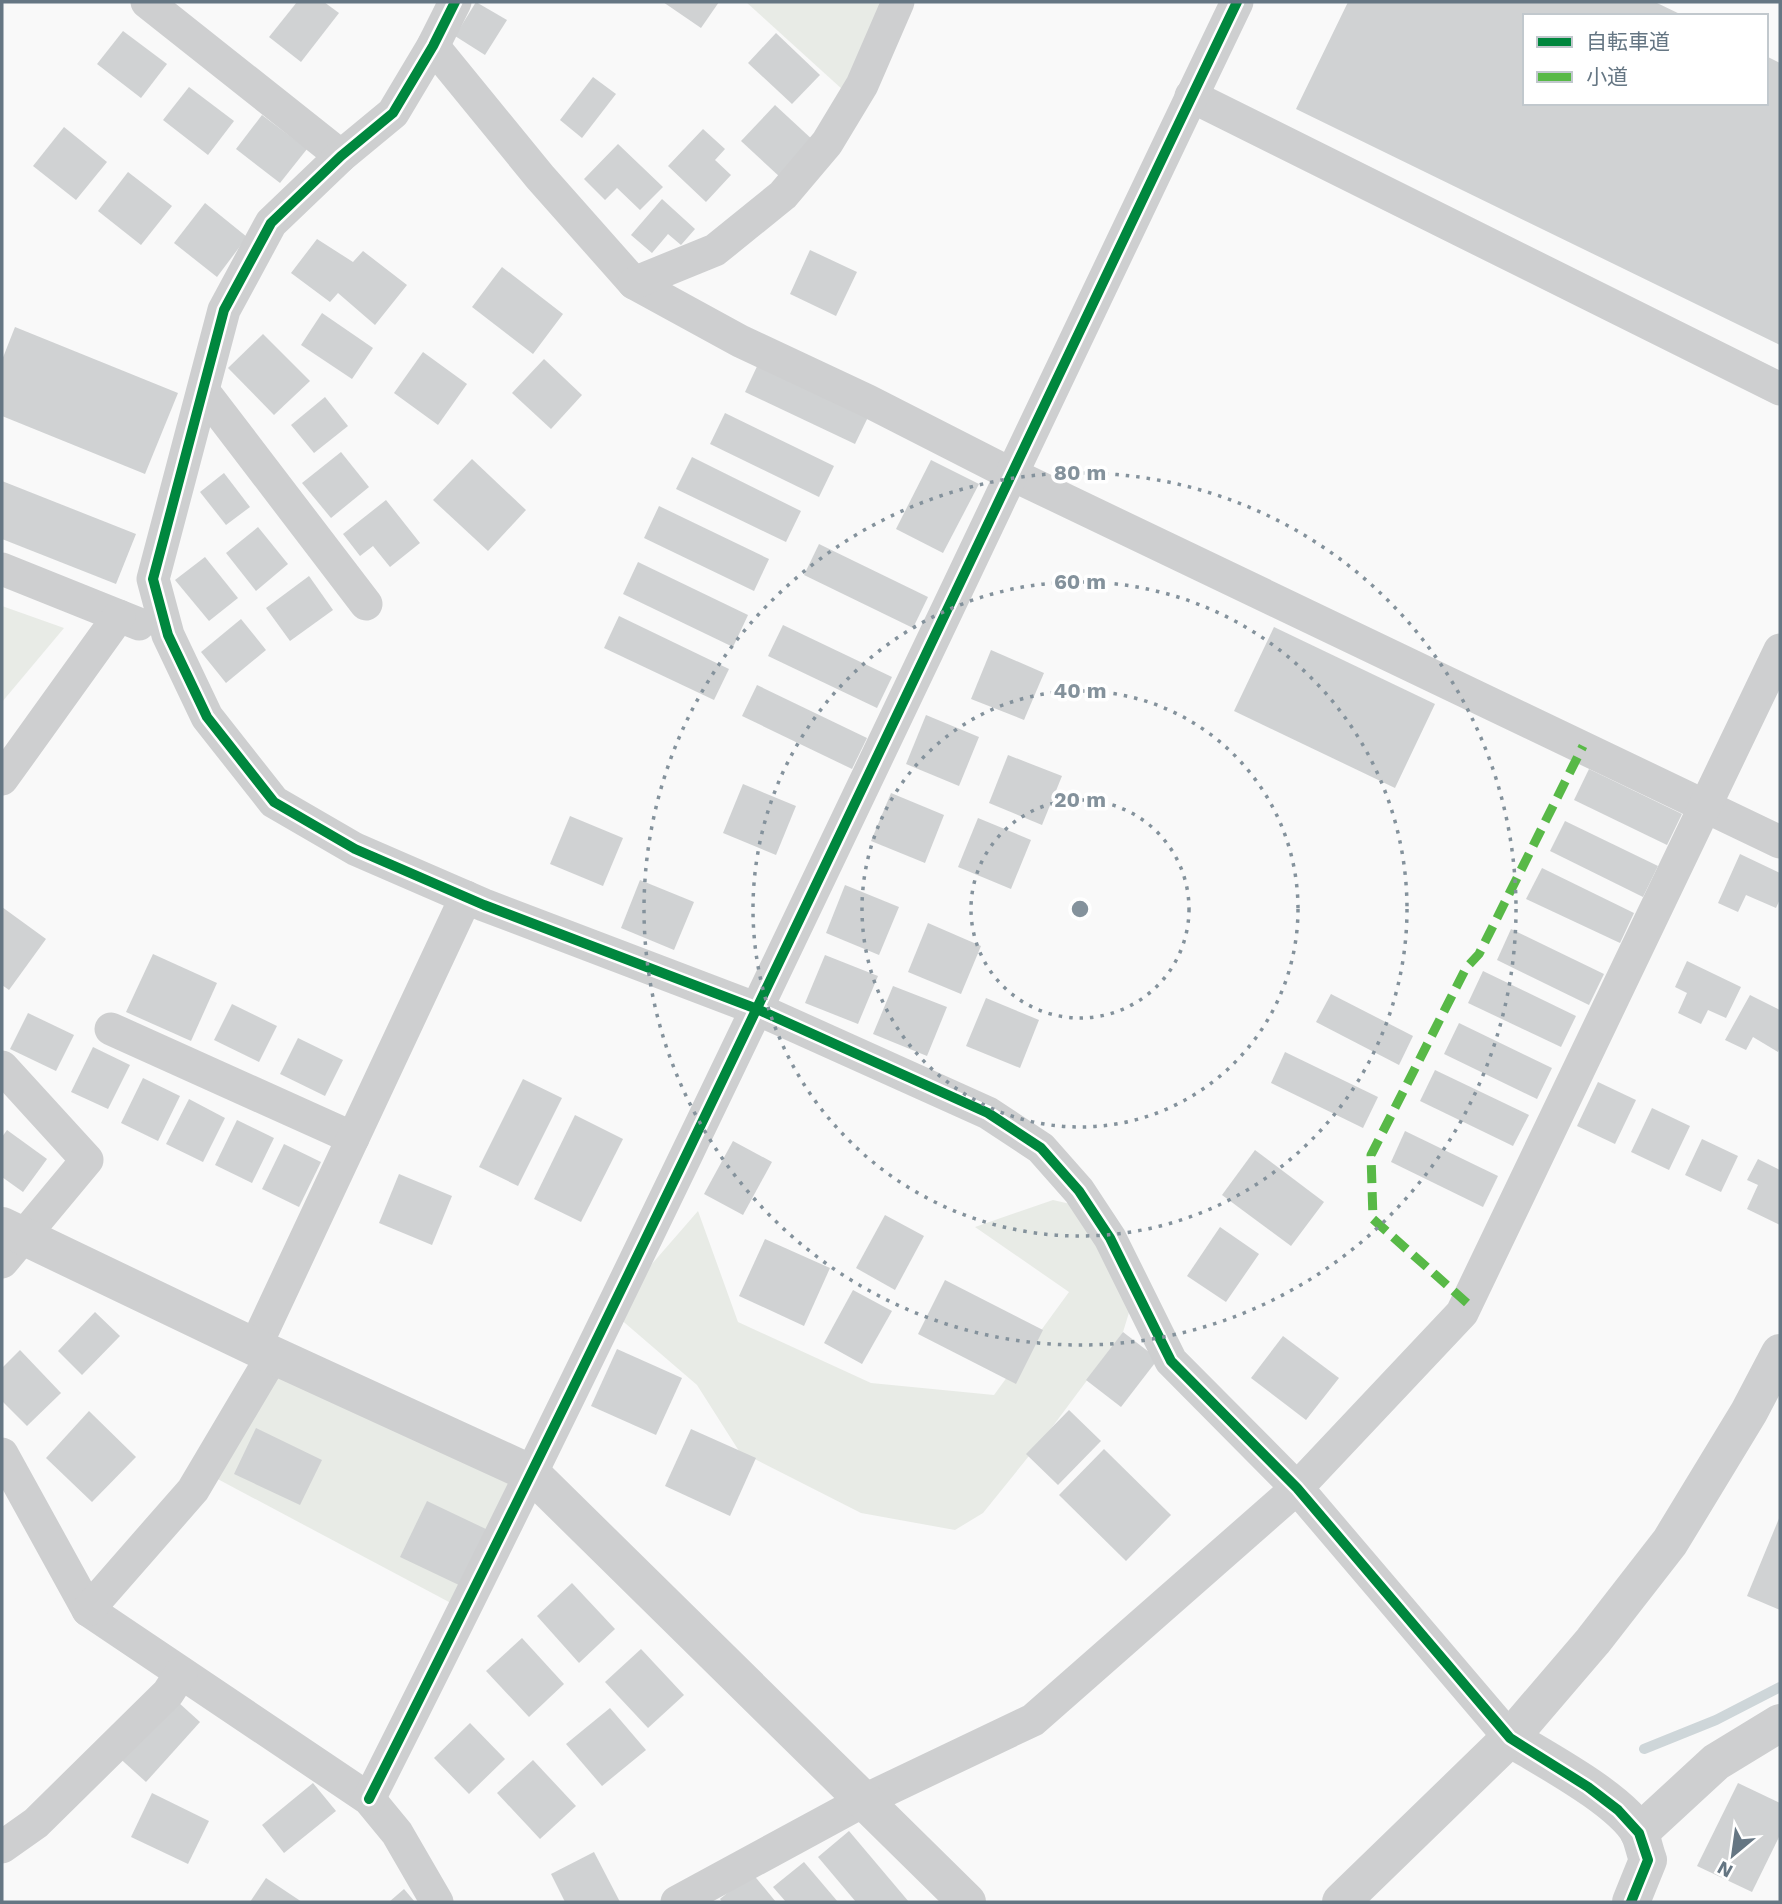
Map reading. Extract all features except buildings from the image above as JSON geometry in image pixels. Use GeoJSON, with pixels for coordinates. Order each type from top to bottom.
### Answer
{"type":"FeatureCollection","features":[{"type":"Feature","properties":{"kind":"street"},"geometry":{"type":"LineString","coordinates":[[148,2],[341,156]]}},
{"type":"Feature","properties":{"kind":"street"},"geometry":{"type":"LineString","coordinates":[[455,2],[433,46],[393,113],[341,156],[271,223],[224,310],[153,579],[168,635],[206,717],[274,802],[355,849],[466,897],[757,1009],[988,1113],[1041,1148],[1079,1191],[1110,1238],[1171,1361],[1297,1488],[1510,1738],[1598,1795],[1618,1810],[1639,1833],[1648,1860],[1630,1902]]}},
{"type":"Feature","properties":{"kind":"street"},"geometry":{"type":"LineString","coordinates":[[634,283],[715,250],[783,195],[827,143],[862,85],[898,2]]}},
{"type":"Feature","properties":{"kind":"street"},"geometry":{"type":"LineString","coordinates":[[369,1799],[532,1474],[757,1009],[1237,2]]}},
{"type":"Feature","properties":{"kind":"street"},"geometry":{"type":"LineString","coordinates":[[433,46],[540,177],[634,283],[740,341],[868,401],[1011,474],[1780,842]]}},
{"type":"Feature","properties":{"kind":"street"},"geometry":{"type":"LineString","coordinates":[[1191,96],[1780,389]]}},
{"type":"Feature","properties":{"kind":"street"},"geometry":{"type":"LineString","coordinates":[[204,392],[366,604]]}},
{"type":"Feature","properties":{"kind":"street"},"geometry":{"type":"LineString","coordinates":[[2,569],[168,635]]}},
{"type":"Feature","properties":{"kind":"street"},"geometry":{"type":"LineString","coordinates":[[2,779],[118,616]]}},
{"type":"Feature","properties":{"kind":"street"},"geometry":{"type":"LineString","coordinates":[[677,1902],[865,1801],[1034,1720],[1297,1488],[1462,1312],[1780,650]]}},
{"type":"Feature","properties":{"kind":"street"},"geometry":{"type":"LineString","coordinates":[[88,1610],[194,1490],[264,1351],[353,1138],[466,897]]}},
{"type":"Feature","properties":{"kind":"street"},"geometry":{"type":"LineString","coordinates":[[111,1028],[353,1138]]}},
{"type":"Feature","properties":{"kind":"street"},"geometry":{"type":"LineString","coordinates":[[2,1067],[87,1160],[8,1241],[264,1351],[532,1474],[967,1902]]}},
{"type":"Feature","properties":{"kind":"street"},"geometry":{"type":"LineString","coordinates":[[1341,1902],[1510,1738],[1593,1641],[1670,1542],[1749,1412],[1780,1353]]}},
{"type":"Feature","properties":{"kind":"street"},"geometry":{"type":"LineString","coordinates":[[2,1454],[88,1610],[369,1799],[397,1833],[437,1902]]}},
{"type":"Feature","properties":{"kind":"street"},"geometry":{"type":"LineString","coordinates":[[2,1847],[36,1823],[167,1693],[181,1672]]}},
{"type":"Feature","properties":{"kind":"street"},"geometry":{"type":"LineString","coordinates":[[1639,1833],[1716,1762],[1780,1723]]}},
{"type":"Feature","properties":{"kind":"shaded area"},"geometry":{"type":"Polygon","coordinates":[[[746,2],[885,2],[843,90],[746,2]]]}},
{"type":"Feature","properties":{"kind":"shaded area"},"geometry":{"type":"Polygon","coordinates":[[[2,606],[64,628],[2,702],[2,606]]]}},
{"type":"Feature","properties":{"kind":"shaded area"},"geometry":{"type":"Polygon","coordinates":[[[1053,1200],[1092,1209],[1136,1290],[1123,1332],[1050,1430],[983,1513],[955,1530],[861,1513],[739,1451],[697,1385],[611,1311],[698,1211],[738,1322],[871,1383],[994,1395],[1069,1292],[975,1227],[1053,1200]]]}},
{"type":"Feature","properties":{"kind":"shaded area"},"geometry":{"type":"Polygon","coordinates":[[[278,1357],[532,1474],[464,1610],[212,1476],[278,1357]]]}},
{"type":"Feature","properties":{"kind":"waterway"},"geometry":{"type":"LineString","coordinates":[[1644,1749],[1716,1720],[1780,1687]]}},
{"type":"Feature","properties":{"kind":"marked path"},"geometry":{"type":"LineString","coordinates":[[1467,1303],[1373,1219],[1371,1155],[1466,968],[1479,954],[1583,746]]}},
{"type":"Feature","properties":{"kind":"cycle path"},"geometry":{"type":"LineString","coordinates":[[455,2],[433,46],[393,113],[341,156],[271,223],[224,310],[153,579],[168,635],[207,717],[274,802],[355,849],[484,905],[757,1009],[988,1113],[1041,1148],[1079,1191],[1110,1238],[1171,1361],[1297,1488],[1510,1738],[1588,1787],[1618,1810],[1639,1833],[1648,1860],[1631,1902]]}},
{"type":"Feature","properties":{"kind":"cycle path"},"geometry":{"type":"LineString","coordinates":[[369,1799],[700,1128],[1237,2]]}}]}
